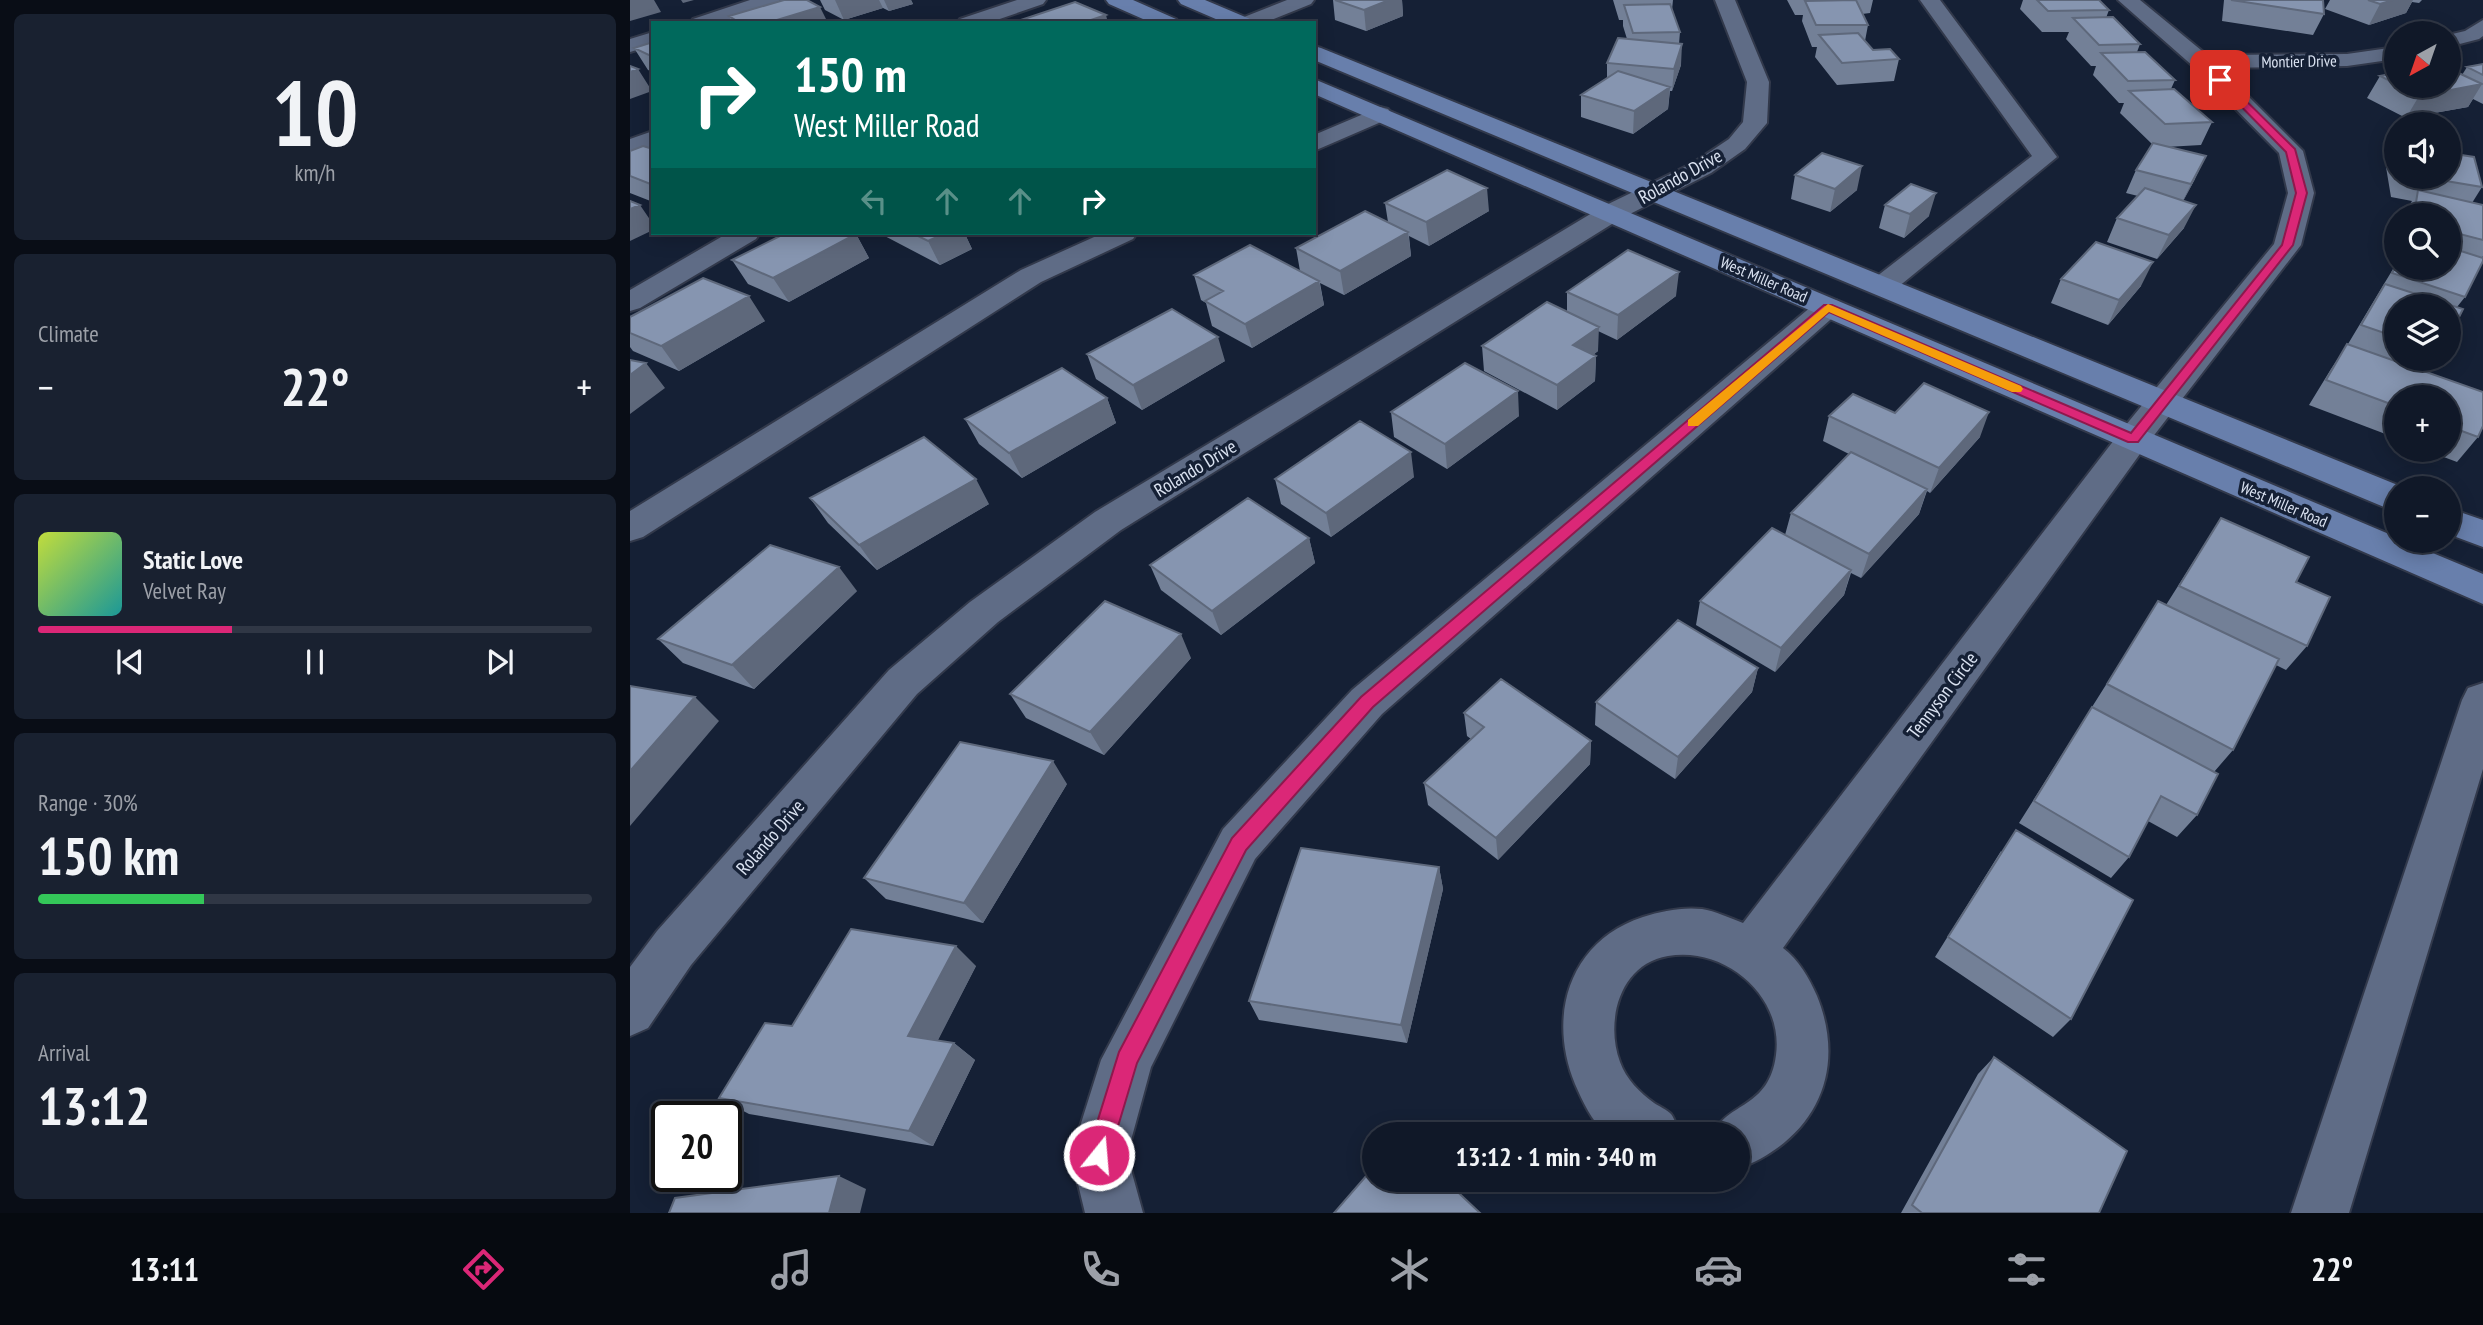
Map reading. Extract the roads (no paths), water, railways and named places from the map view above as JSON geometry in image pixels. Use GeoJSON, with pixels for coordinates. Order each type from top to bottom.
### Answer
{"type":"FeatureCollection","features":[{"type":"Feature","properties":{"kind":"main road"},"geometry":{"type":"LineString","coordinates":[[1116,0],[1164,21]]}},
{"type":"Feature","properties":{"kind":"main road"},"geometry":{"type":"LineString","coordinates":[[1188,0],[1240,21]]}},
{"type":"Feature","properties":{"kind":"main road","name":"West Miller Road"},"geometry":{"type":"LineString","coordinates":[[1316,53],[2384,493]]}},
{"type":"Feature","properties":{"kind":"main road","name":"West Miller Road"},"geometry":{"type":"LineString","coordinates":[[1316,87],[2483,590]]}},
{"type":"Feature","properties":{"kind":"main road"},"geometry":{"type":"LineString","coordinates":[[2461,525],[2483,534]]}},
{"type":"Feature","properties":{"kind":"street"},"geometry":{"type":"LineString","coordinates":[[706,21],[770,0]]}},
{"type":"Feature","properties":{"kind":"street"},"geometry":{"type":"LineString","coordinates":[[973,21],[1036,0]]}},
{"type":"Feature","properties":{"kind":"street"},"geometry":{"type":"LineString","coordinates":[[1250,21],[1304,0]]}},
{"type":"Feature","properties":{"kind":"street","name":"Rolando Drive"},"geometry":{"type":"LineString","coordinates":[[630,1010],[674,948],[904,682],[984,612],[1108,521],[1611,214],[1702,168],[1737,144],[1755,123],[1758,82],[1725,0]]}},
{"type":"Feature","properties":{"kind":"street"},"geometry":{"type":"LineString","coordinates":[[1882,286],[2045,157],[1930,0]]}},
{"type":"Feature","properties":{"kind":"street","name":"Tennyson Circle"},"geometry":{"type":"LineString","coordinates":[[1752,950],[2133,439],[2287,245],[2301,193],[2291,152],[2202,62],[2128,0]]}},
{"type":"Feature","properties":{"kind":"street"},"geometry":{"type":"LineString","coordinates":[[2461,38],[2472,35],[2483,26]]}},
{"type":"Feature","properties":{"kind":"street"},"geometry":{"type":"LineString","coordinates":[[630,46],[651,39]]}},
{"type":"Feature","properties":{"kind":"street","name":"Montier Drive"},"geometry":{"type":"LineString","coordinates":[[2202,62],[2347,60],[2384,55]]}},
{"type":"Feature","properties":{"kind":"street"},"geometry":{"type":"LineString","coordinates":[[1316,143],[1380,114]]}},
{"type":"Feature","properties":{"kind":"street"},"geometry":{"type":"LineString","coordinates":[[630,148],[651,139]]}},
{"type":"Feature","properties":{"kind":"street"},"geometry":{"type":"LineString","coordinates":[[630,302],[744,235]]}},
{"type":"Feature","properties":{"kind":"street"},"geometry":{"type":"LineString","coordinates":[[630,528],[1031,276],[1120,235]]}},
{"type":"Feature","properties":{"kind":"street"},"geometry":{"type":"LineString","coordinates":[[1114,1213],[1099,1155],[1127,1060],[1239,844],[1367,702],[1828,307]]}},
{"type":"Feature","properties":{"kind":"street"},"geometry":{"type":"LineString","coordinates":[[2320,1213],[2483,700]]}},
{"type":"Feature","properties":{"kind":"street"},"geometry":{"type":"LineString","coordinates":[[1636,1122],[1621,1111],[1599,1078],[1587,1042],[1590,1006],[1602,974],[1625,950],[1654,934],[1687,929],[1720,935],[1752,950],[1777,974],[1796,1005],[1804,1040],[1800,1076],[1785,1108],[1759,1132],[1750,1136]]}}]}
